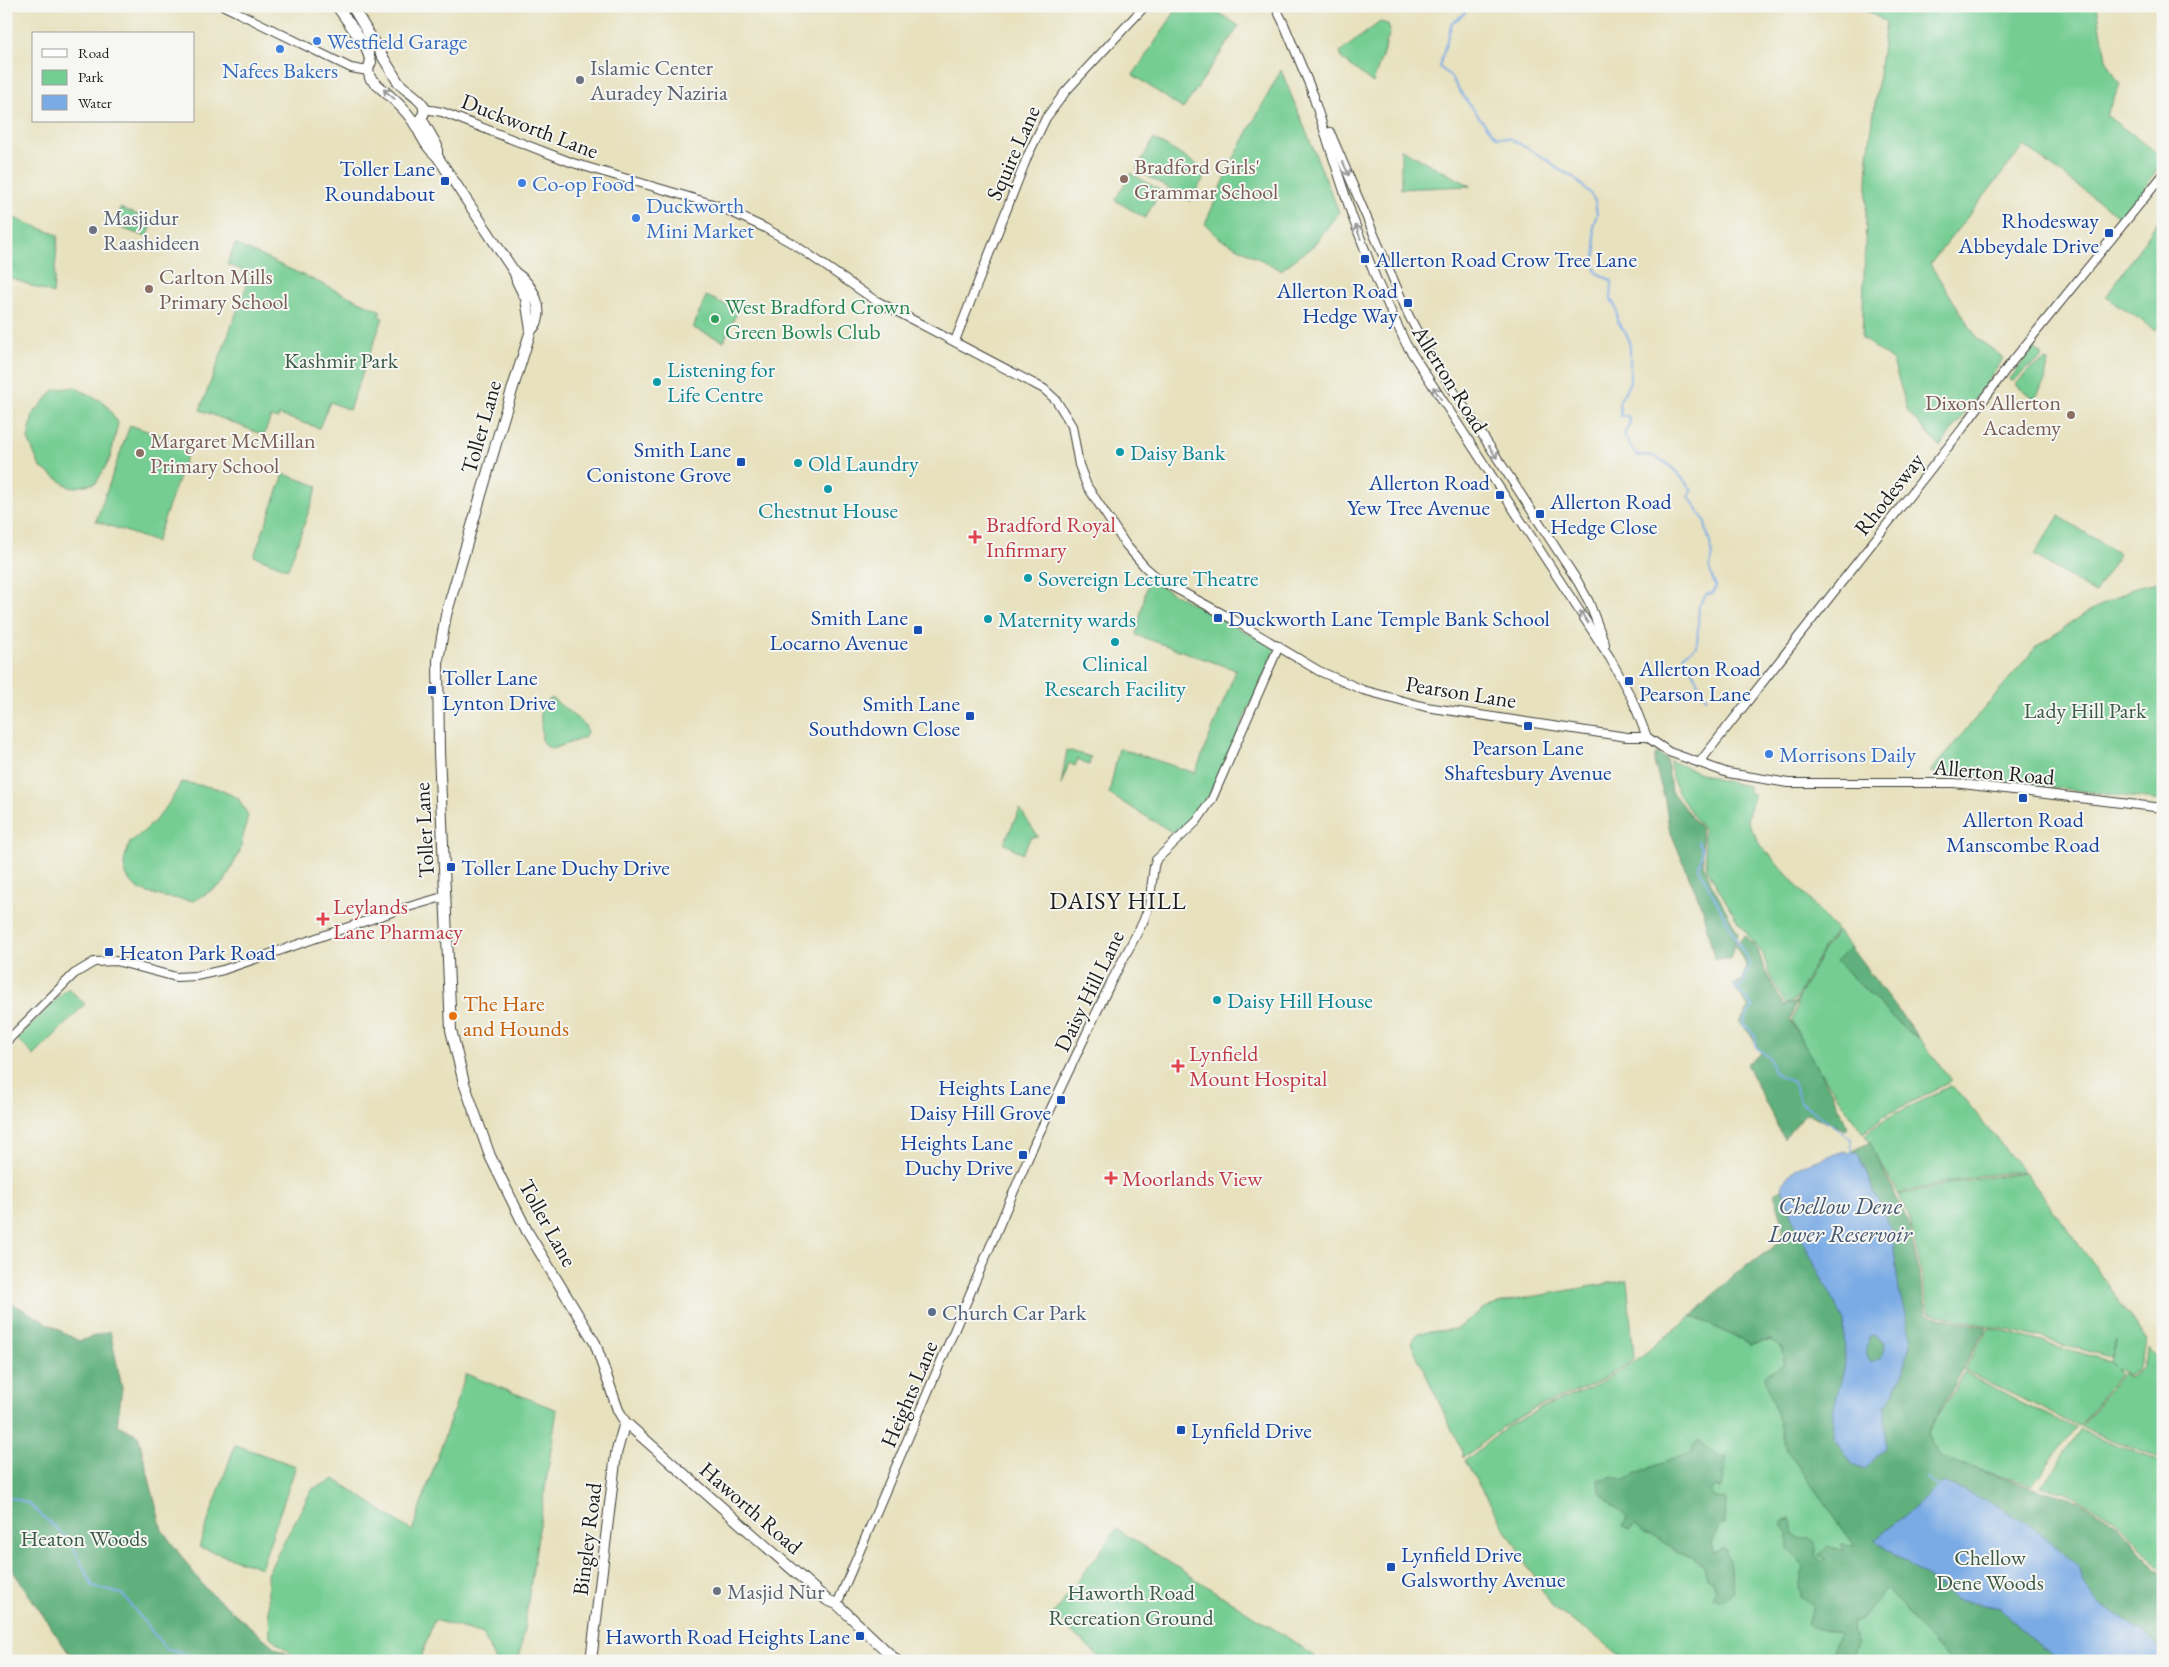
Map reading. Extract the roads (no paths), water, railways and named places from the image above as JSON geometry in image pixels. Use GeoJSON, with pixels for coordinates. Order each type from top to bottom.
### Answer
{"type":"FeatureCollection","features":[{"type":"Feature","properties":{"kind":"main road","name":"Toller Lane"},"geometry":{"type":"LineString","coordinates":[[337,6],[366,47],[370,78],[396,100],[419,115],[437,146],[437,156],[526,289],[531,330],[446,615],[440,644],[437,681],[451,1030],[464,1083],[490,1156],[527,1231],[595,1343],[618,1410],[625,1422]]}},
{"type":"Feature","properties":{"kind":"main road","name":"Toller Lane"},"geometry":{"type":"LineString","coordinates":[[354,10],[402,88],[420,100],[419,115]]}},
{"type":"Feature","properties":{"kind":"main road"},"geometry":{"type":"LineString","coordinates":[[347,20],[354,10]]}},
{"type":"Feature","properties":{"kind":"main road"},"geometry":{"type":"LineString","coordinates":[[369,67],[379,59],[387,64]]}},
{"type":"Feature","properties":{"kind":"main road","name":"Haworth Road"},"geometry":{"type":"LineString","coordinates":[[625,1422],[827,1600],[837,1604],[897,1661]]}},
{"type":"Feature","properties":{"kind":"main road","name":"Bingley Road"},"geometry":{"type":"LineString","coordinates":[[591,1661],[616,1454],[625,1422]]}},
{"type":"Feature","properties":{"kind":"street"},"geometry":{"type":"LineString","coordinates":[[224,6],[351,68],[369,67]]}},
{"type":"Feature","properties":{"kind":"street","name":"Squire Lane"},"geometry":{"type":"LineString","coordinates":[[955,341],[1018,181],[1046,118],[1066,91],[1146,6]]}},
{"type":"Feature","properties":{"kind":"street","name":"Allerton Road"},"geometry":{"type":"LineString","coordinates":[[1275,6],[1409,316],[1427,350],[1578,582],[1589,602],[1610,658]]}},
{"type":"Feature","properties":{"kind":"street","name":"Allerton Road"},"geometry":{"type":"LineString","coordinates":[[1312,93],[1363,244],[1377,281],[1406,344],[1610,658],[1632,699],[1647,737],[1669,752],[1699,764],[1728,773],[1788,783],[1954,783],[2163,808]]}},
{"type":"Feature","properties":{"kind":"street","name":"Duckworth Lane"},"geometry":{"type":"LineString","coordinates":[[419,115],[442,112],[573,163],[734,213],[795,245],[873,299],[1026,379],[1056,400],[1072,426],[1079,466],[1087,486],[1126,545],[1145,567],[1160,580],[1279,646]]}},
{"type":"Feature","properties":{"kind":"street","name":"Rhodesway"},"geometry":{"type":"LineString","coordinates":[[1699,764],[1963,428],[2018,355],[2163,175]]}},
{"type":"Feature","properties":{"kind":"street","name":"Pearson Lane"},"geometry":{"type":"LineString","coordinates":[[1279,646],[1319,671],[1383,697],[1469,714],[1636,738],[1647,737]]}},
{"type":"Feature","properties":{"kind":"street","name":"Daisy Hill Lane"},"geometry":{"type":"LineString","coordinates":[[1035,1142],[1111,982],[1143,922],[1149,906],[1156,860],[1197,821],[1212,799],[1279,646]]}},
{"type":"Feature","properties":{"kind":"street"},"geometry":{"type":"LineString","coordinates":[[6,1042],[74,974],[94,962],[116,961],[166,975],[196,976],[223,970],[370,919],[446,896]]}},
{"type":"Feature","properties":{"kind":"street","name":"Heights Lane"},"geometry":{"type":"LineString","coordinates":[[837,1604],[1035,1142]]}},
{"type":"Feature","properties":{"kind":"water","name":"Chellow Dene Lower Reservoir"},"geometry":{"type":"Polygon","coordinates":[[[1844,1151],[1851,1154],[1857,1152],[1892,1232],[1899,1291],[1911,1338],[1903,1375],[1885,1406],[1885,1448],[1865,1469],[1852,1464],[1833,1436],[1833,1412],[1845,1364],[1844,1321],[1799,1234],[1781,1185],[1797,1167],[1844,1151]],[[1875,1336],[1870,1337],[1866,1350],[1871,1363],[1882,1357],[1885,1346],[1884,1341],[1875,1336]]]}},
{"type":"Feature","properties":{"kind":"water"},"geometry":{"type":"Polygon","coordinates":[[[1944,1482],[1992,1503],[2031,1526],[2078,1566],[2083,1583],[2099,1604],[2149,1637],[2160,1650],[2159,1661],[2060,1661],[2038,1645],[2000,1608],[1957,1600],[1875,1540],[1944,1482]]]}},
{"type":"Feature","properties":{"kind":"waterway"},"geometry":{"type":"LineString","coordinates":[[1466,6],[1464,14],[1452,23],[1439,67],[1451,77],[1476,113],[1497,137],[1509,138],[1548,160],[1556,168],[1573,177],[1590,193],[1595,201],[1597,214],[1593,226],[1596,248],[1594,264],[1597,273],[1612,281],[1611,299],[1617,310],[1617,321],[1627,335],[1630,346],[1630,382],[1619,402],[1621,416],[1628,416],[1630,423],[1624,434],[1631,448],[1639,456],[1647,455],[1662,460],[1692,490],[1689,496],[1704,520],[1713,555],[1710,566],[1711,575],[1716,586],[1713,593],[1707,594],[1699,605],[1697,646],[1684,655],[1706,698]]}},
{"type":"Feature","properties":{"kind":"waterway"},"geometry":{"type":"LineString","coordinates":[[1698,841],[1702,850],[1699,868],[1750,965],[1743,984],[1736,987],[1753,1007],[1742,1023],[1755,1035],[1756,1047],[1769,1058],[1774,1073],[1793,1082],[1801,1102],[1852,1139],[1851,1155]]}},
{"type":"Feature","properties":{"kind":"waterway"},"geometry":{"type":"LineString","coordinates":[[1927,1478],[1940,1487]]}},
{"type":"Feature","properties":{"kind":"waterway"},"geometry":{"type":"LineString","coordinates":[[6,1496],[28,1503],[71,1542],[93,1587],[122,1594],[166,1649],[209,1661]]}},
{"type":"Feature","properties":{"kind":"place","name":"Westfield Garage"},"geometry":{"type":"Point","coordinates":[317,41]}},
{"type":"Feature","properties":{"kind":"place","name":"Nafees Bakers"},"geometry":{"type":"Point","coordinates":[280,49]}},
{"type":"Feature","properties":{"kind":"place","name":"Islamic Center Auradey Naziria"},"geometry":{"type":"Point","coordinates":[580,80]}},
{"type":"Feature","properties":{"kind":"place","name":"Bradford Girls' Grammar School"},"geometry":{"type":"Point","coordinates":[1124,179]}},
{"type":"Feature","properties":{"kind":"place","name":"Toller Lane Roundabout"},"geometry":{"type":"Point","coordinates":[445,181]}},
{"type":"Feature","properties":{"kind":"place","name":"Co-op Food"},"geometry":{"type":"Point","coordinates":[522,183]}},
{"type":"Feature","properties":{"kind":"place","name":"Duckworth Mini Market"},"geometry":{"type":"Point","coordinates":[636,218]}},
{"type":"Feature","properties":{"kind":"place","name":"Masjidur Raashideen"},"geometry":{"type":"Point","coordinates":[93,230]}},
{"type":"Feature","properties":{"kind":"place","name":"Rhodesway Abbeydale Drive"},"geometry":{"type":"Point","coordinates":[2109,233]}},
{"type":"Feature","properties":{"kind":"place","name":"Allerton Road Crow Tree Lane"},"geometry":{"type":"Point","coordinates":[1365,259]}},
{"type":"Feature","properties":{"kind":"place","name":"Carlton Mills Primary School"},"geometry":{"type":"Point","coordinates":[149,289]}},
{"type":"Feature","properties":{"kind":"place","name":"Allerton Road Hedge Way"},"geometry":{"type":"Point","coordinates":[1408,303]}},
{"type":"Feature","properties":{"kind":"place","name":"West Bradford Crown Green Bowls Club"},"geometry":{"type":"Point","coordinates":[715,319]}},
{"type":"Feature","properties":{"kind":"place","name":"Listening for Life Centre"},"geometry":{"type":"Point","coordinates":[657,382]}},
{"type":"Feature","properties":{"kind":"place","name":"Dixons Allerton Academy"},"geometry":{"type":"Point","coordinates":[2071,415]}},
{"type":"Feature","properties":{"kind":"place","name":"Daisy Bank"},"geometry":{"type":"Point","coordinates":[1120,452]}},
{"type":"Feature","properties":{"kind":"place","name":"Margaret McMillan Primary School"},"geometry":{"type":"Point","coordinates":[140,453]}},
{"type":"Feature","properties":{"kind":"place","name":"Smith Lane Conistone Grove"},"geometry":{"type":"Point","coordinates":[741,462]}},
{"type":"Feature","properties":{"kind":"place","name":"Old Laundry"},"geometry":{"type":"Point","coordinates":[798,463]}},
{"type":"Feature","properties":{"kind":"place","name":"Chestnut House"},"geometry":{"type":"Point","coordinates":[828,489]}},
{"type":"Feature","properties":{"kind":"place","name":"Allerton Road Yew Tree Avenue"},"geometry":{"type":"Point","coordinates":[1500,495]}},
{"type":"Feature","properties":{"kind":"place","name":"Allerton Road Hedge Close"},"geometry":{"type":"Point","coordinates":[1540,514]}},
{"type":"Feature","properties":{"kind":"place","name":"Bradford Royal Infirmary"},"geometry":{"type":"Point","coordinates":[975,537]}},
{"type":"Feature","properties":{"kind":"place","name":"Sovereign Lecture Theatre"},"geometry":{"type":"Point","coordinates":[1028,578]}},
{"type":"Feature","properties":{"kind":"place","name":"Duckworth Lane Temple Bank School"},"geometry":{"type":"Point","coordinates":[1218,618]}},
{"type":"Feature","properties":{"kind":"place","name":"Maternity wards"},"geometry":{"type":"Point","coordinates":[988,619]}},
{"type":"Feature","properties":{"kind":"place","name":"Smith Lane Locarno Avenue"},"geometry":{"type":"Point","coordinates":[918,630]}},
{"type":"Feature","properties":{"kind":"place","name":"Clinical Research Facility"},"geometry":{"type":"Point","coordinates":[1115,642]}},
{"type":"Feature","properties":{"kind":"place","name":"Allerton Road Pearson Lane"},"geometry":{"type":"Point","coordinates":[1629,681]}},
{"type":"Feature","properties":{"kind":"place","name":"Toller Lane Lynton Drive"},"geometry":{"type":"Point","coordinates":[432,690]}},
{"type":"Feature","properties":{"kind":"place","name":"Smith Lane Southdown Close"},"geometry":{"type":"Point","coordinates":[970,716]}},
{"type":"Feature","properties":{"kind":"place","name":"Pearson Lane Shaftesbury Avenue"},"geometry":{"type":"Point","coordinates":[1528,726]}},
{"type":"Feature","properties":{"kind":"place","name":"Morrisons Daily"},"geometry":{"type":"Point","coordinates":[1769,754]}},
{"type":"Feature","properties":{"kind":"place","name":"Allerton Road Manscombe Road"},"geometry":{"type":"Point","coordinates":[2023,798]}},
{"type":"Feature","properties":{"kind":"place","name":"Toller Lane Duchy Drive"},"geometry":{"type":"Point","coordinates":[451,867]}},
{"type":"Feature","properties":{"kind":"place","name":"Leylands Lane Pharmacy"},"geometry":{"type":"Point","coordinates":[323,919]}},
{"type":"Feature","properties":{"kind":"place","name":"Heaton Park Road"},"geometry":{"type":"Point","coordinates":[109,952]}},
{"type":"Feature","properties":{"kind":"place","name":"Daisy Hill House"},"geometry":{"type":"Point","coordinates":[1217,1000]}},
{"type":"Feature","properties":{"kind":"place","name":"The Hare and Hounds"},"geometry":{"type":"Point","coordinates":[453,1016]}},
{"type":"Feature","properties":{"kind":"place","name":"Lynfield Mount Hospital"},"geometry":{"type":"Point","coordinates":[1178,1066]}},
{"type":"Feature","properties":{"kind":"place","name":"Heights Lane Daisy Hill Grove"},"geometry":{"type":"Point","coordinates":[1061,1100]}},
{"type":"Feature","properties":{"kind":"place","name":"Heights Lane Duchy Drive"},"geometry":{"type":"Point","coordinates":[1023,1155]}},
{"type":"Feature","properties":{"kind":"place","name":"Moorlands View"},"geometry":{"type":"Point","coordinates":[1111,1178]}},
{"type":"Feature","properties":{"kind":"place","name":"Church Car Park"},"geometry":{"type":"Point","coordinates":[932,1312]}},
{"type":"Feature","properties":{"kind":"place","name":"Lynfield Drive"},"geometry":{"type":"Point","coordinates":[1181,1430]}},
{"type":"Feature","properties":{"kind":"place","name":"Lynfield Drive Galsworthy Avenue"},"geometry":{"type":"Point","coordinates":[1391,1567]}},
{"type":"Feature","properties":{"kind":"place","name":"Masjid Nur"},"geometry":{"type":"Point","coordinates":[717,1591]}},
{"type":"Feature","properties":{"kind":"place","name":"Haworth Road Heights Lane"},"geometry":{"type":"Point","coordinates":[860,1636]}},
{"type":"Feature","properties":{"kind":"district","name":"DAISY HILL"},"geometry":{"type":"Point","coordinates":[1118,900]}},
{"type":"Feature","properties":{"kind":"park label","name":"Kashmir Park"},"geometry":{"type":"Point","coordinates":[341,360]}},
{"type":"Feature","properties":{"kind":"park label","name":"Lady Hill Park"},"geometry":{"type":"Point","coordinates":[2085,710]}},
{"type":"Feature","properties":{"kind":"park label","name":"Heaton Woods"},"geometry":{"type":"Point","coordinates":[84,1538]}},
{"type":"Feature","properties":{"kind":"park label","name":"Chellow Dene Woods"},"geometry":{"type":"Point","coordinates":[1990,1570]}},
{"type":"Feature","properties":{"kind":"park label","name":"Haworth Road Recreation Ground"},"geometry":{"type":"Point","coordinates":[1131,1604]}}]}
